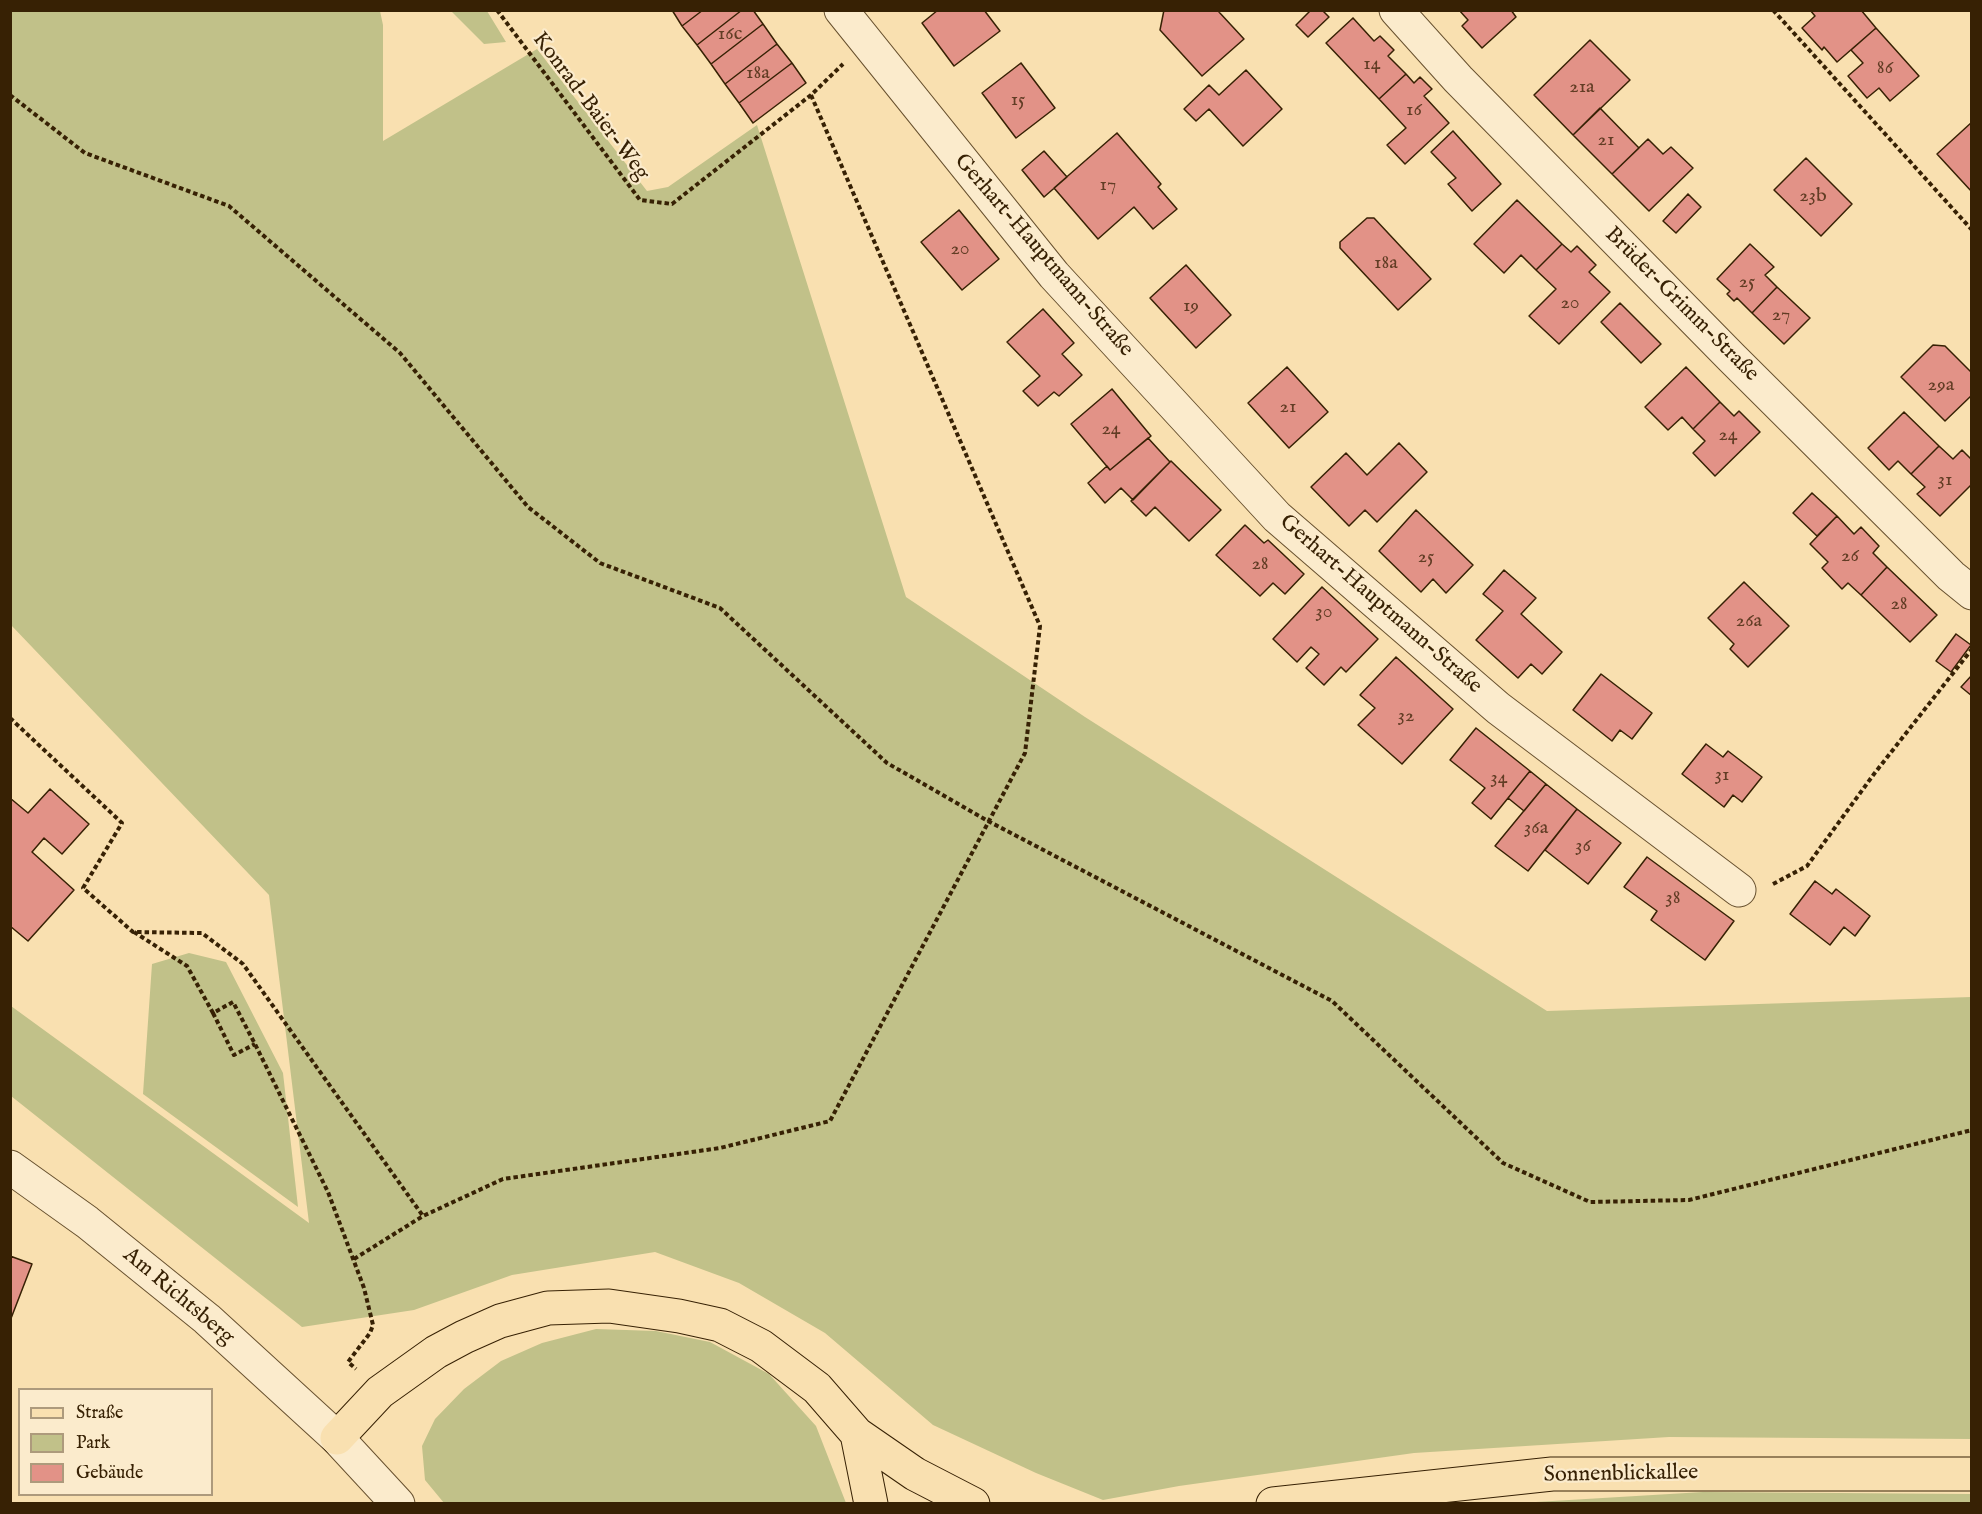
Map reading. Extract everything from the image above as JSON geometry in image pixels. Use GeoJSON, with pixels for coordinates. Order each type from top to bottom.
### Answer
{"type":"FeatureCollection","features":[{"type":"Feature","properties":{"kind":"main road"},"geometry":{"type":"LineString","coordinates":[[337,1438],[380,1392],[436,1352],[500,1321],[548,1308],[609,1306],[680,1316],[720,1325],[761,1346],[817,1388],[857,1434],[920,1489],[951,1494],[973,1503]]}},
{"type":"Feature","properties":{"kind":"main road"},"geometry":{"type":"LineString","coordinates":[[857,1434],[871,1503]]}},
{"type":"Feature","properties":{"kind":"main road","name":"Sonnenblickallee"},"geometry":{"type":"LineString","coordinates":[[1273,1503],[1552,1474],[1971,1474]]}},
{"type":"Feature","properties":{"kind":"street","name":"Gerhart-Hauptmann-Straße"},"geometry":{"type":"LineString","coordinates":[[841,10],[1054,276],[1277,517],[1498,708],[1739,890]]}},
{"type":"Feature","properties":{"kind":"street","name":"Brüder-Grimm-Straße"},"geometry":{"type":"LineString","coordinates":[[1396,10],[1458,79],[1731,357],[1951,576],[1971,593]]}},
{"type":"Feature","properties":{"kind":"street","name":"Am Richtsberg"},"geometry":{"type":"LineString","coordinates":[[10,1167],[87,1222],[207,1319],[337,1438],[398,1503]]}},
{"type":"Feature","properties":{"kind":"path","name":"Konrad-Baier-Weg"},"geometry":{"type":"LineString","coordinates":[[497,10],[640,200],[672,204],[811,95],[865,42]]}},
{"type":"Feature","properties":{"kind":"path"},"geometry":{"type":"LineString","coordinates":[[1773,10],[1971,230]]}},
{"type":"Feature","properties":{"kind":"path"},"geometry":{"type":"LineString","coordinates":[[10,95],[85,153],[230,206],[400,353],[528,507],[600,562],[720,608],[888,762],[988,821],[1332,1000],[1503,1163],[1590,1202],[1689,1200],[1971,1130]]}},
{"type":"Feature","properties":{"kind":"path"},"geometry":{"type":"LineString","coordinates":[[354,1259],[423,1216],[503,1179],[720,1148],[830,1121],[1025,753],[1040,626],[811,95]]}},
{"type":"Feature","properties":{"kind":"path"},"geometry":{"type":"LineString","coordinates":[[1739,890],[1773,884],[1807,866],[1971,649]]}},
{"type":"Feature","properties":{"kind":"path"},"geometry":{"type":"LineString","coordinates":[[10,718],[122,822],[83,888],[133,932],[187,966],[234,1055],[255,1044]]}},
{"type":"Feature","properties":{"kind":"path"},"geometry":{"type":"LineString","coordinates":[[133,932],[202,933],[243,964],[423,1216]]}},
{"type":"Feature","properties":{"kind":"path"},"geometry":{"type":"LineString","coordinates":[[213,1012],[232,1002],[328,1192],[354,1259],[372,1325],[370,1333],[348,1362],[380,1392]]}},
{"type":"Feature","properties":{"kind":"green space"},"geometry":{"type":"Polygon","coordinates":[[[11,10],[380,11],[383,25],[383,141],[537,49],[647,191],[668,187],[757,125],[906,597],[1085,717],[1547,1011],[1971,997],[1971,1439],[1669,1437],[1414,1453],[1179,1486],[1103,1500],[1036,1473],[933,1425],[825,1333],[739,1283],[655,1252],[512,1275],[414,1310],[302,1327],[11,1096],[11,1006],[309,1223],[269,895],[11,625],[11,10]]]}},
{"type":"Feature","properties":{"kind":"green space"},"geometry":{"type":"Polygon","coordinates":[[[451,11],[487,11],[506,42],[484,44],[451,11]]]}},
{"type":"Feature","properties":{"kind":"green space"},"geometry":{"type":"Polygon","coordinates":[[[189,953],[226,962],[283,1073],[298,1207],[143,1094],[152,964],[189,953]]]}},
{"type":"Feature","properties":{"kind":"green space"},"geometry":{"type":"Polygon","coordinates":[[[596,1329],[656,1331],[710,1342],[769,1374],[816,1426],[846,1503],[444,1503],[425,1480],[422,1446],[435,1419],[464,1389],[501,1361],[542,1343],[596,1329]]]}},
{"type":"Feature","properties":{"kind":"green space"},"geometry":{"type":"Polygon","coordinates":[[[1703,1492],[1971,1494],[1972,1503],[1519,1503],[1703,1492]]]}},
{"type":"Feature","properties":{"kind":"building"},"geometry":{"type":"Polygon","coordinates":[[[672,10],[703,10],[682,26],[672,10]]]}},
{"type":"Feature","properties":{"kind":"building"},"geometry":{"type":"Polygon","coordinates":[[[703,10],[742,10],[697,45],[682,26],[703,10]]]}},
{"type":"Feature","properties":{"kind":"building"},"geometry":{"type":"Polygon","coordinates":[[[742,10],[753,10],[763,24],[711,64],[697,45],[742,10]]]}},
{"type":"Feature","properties":{"kind":"building"},"geometry":{"type":"Polygon","coordinates":[[[938,10],[984,10],[1000,31],[954,66],[922,23],[938,10]]]}},
{"type":"Feature","properties":{"kind":"building"},"geometry":{"type":"Polygon","coordinates":[[[1164,10],[1221,10],[1219,12],[1244,39],[1202,76],[1160,30],[1164,10]]]}},
{"type":"Feature","properties":{"kind":"building"},"geometry":{"type":"Polygon","coordinates":[[[1311,10],[1322,10],[1329,17],[1308,37],[1296,25],[1311,10]]]}},
{"type":"Feature","properties":{"kind":"building"},"geometry":{"type":"Polygon","coordinates":[[[1459,10],[1511,10],[1516,17],[1482,48],[1462,26],[1468,20],[1459,10]]]}},
{"type":"Feature","properties":{"kind":"building"},"geometry":{"type":"Polygon","coordinates":[[[1810,10],[1861,10],[1876,28],[1837,62],[1824,47],[1822,50],[1802,28],[1815,16],[1810,10]]]}},
{"type":"Feature","properties":{"kind":"building"},"geometry":{"type":"Polygon","coordinates":[[[1353,18],[1374,41],[1380,36],[1394,50],[1388,56],[1406,74],[1379,99],[1326,43],[1353,18]]]}},
{"type":"Feature","properties":{"kind":"building"},"geometry":{"type":"Polygon","coordinates":[[[763,24],[777,44],[725,84],[711,64],[763,24]]]}},
{"type":"Feature","properties":{"kind":"building"},"geometry":{"type":"Polygon","coordinates":[[[1876,28],[1919,76],[1890,101],[1879,88],[1867,98],[1848,76],[1863,63],[1851,50],[1876,28]]]}},
{"type":"Feature","properties":{"kind":"building"},"geometry":{"type":"Polygon","coordinates":[[[1590,40],[1630,80],[1573,135],[1534,95],[1590,40]]]}},
{"type":"Feature","properties":{"kind":"building"},"geometry":{"type":"Polygon","coordinates":[[[777,44],[792,63],[739,103],[725,84],[777,44]]]}},
{"type":"Feature","properties":{"kind":"building"},"geometry":{"type":"Polygon","coordinates":[[[792,63],[806,83],[753,123],[739,103],[792,63]]]}},
{"type":"Feature","properties":{"kind":"building"},"geometry":{"type":"Polygon","coordinates":[[[1021,63],[1055,108],[1016,138],[982,93],[1021,63]]]}},
{"type":"Feature","properties":{"kind":"building"},"geometry":{"type":"Polygon","coordinates":[[[1246,70],[1282,109],[1243,146],[1209,109],[1196,121],[1184,109],[1209,85],[1219,95],[1246,70]]]}},
{"type":"Feature","properties":{"kind":"building"},"geometry":{"type":"Polygon","coordinates":[[[1406,74],[1414,83],[1420,77],[1432,89],[1424,96],[1449,123],[1405,164],[1387,145],[1406,128],[1379,99],[1406,74]]]}},
{"type":"Feature","properties":{"kind":"building"},"geometry":{"type":"Polygon","coordinates":[[[1600,108],[1639,148],[1612,174],[1573,135],[1600,108]]]}},
{"type":"Feature","properties":{"kind":"building"},"geometry":{"type":"Polygon","coordinates":[[[1972,122],[1972,192],[1937,154],[1972,122]]]}},
{"type":"Feature","properties":{"kind":"building"},"geometry":{"type":"Polygon","coordinates":[[[1453,131],[1501,184],[1472,211],[1448,184],[1456,178],[1431,152],[1453,131]]]}},
{"type":"Feature","properties":{"kind":"building"},"geometry":{"type":"Polygon","coordinates":[[[1117,133],[1161,184],[1158,187],[1177,209],[1153,229],[1134,207],[1098,239],[1054,188],[1117,133]]]}},
{"type":"Feature","properties":{"kind":"building"},"geometry":{"type":"Polygon","coordinates":[[[1648,139],[1663,154],[1671,147],[1693,168],[1649,211],[1612,174],[1648,139]]]}},
{"type":"Feature","properties":{"kind":"building"},"geometry":{"type":"Polygon","coordinates":[[[1044,151],[1067,177],[1044,197],[1022,170],[1044,151]]]}},
{"type":"Feature","properties":{"kind":"building"},"geometry":{"type":"Polygon","coordinates":[[[1806,158],[1852,204],[1821,236],[1774,190],[1806,158]]]}},
{"type":"Feature","properties":{"kind":"building"},"geometry":{"type":"Polygon","coordinates":[[[1688,194],[1701,207],[1676,233],[1663,221],[1688,194]]]}},
{"type":"Feature","properties":{"kind":"building"},"geometry":{"type":"Polygon","coordinates":[[[1517,200],[1562,244],[1536,270],[1521,255],[1504,273],[1474,244],[1517,200]]]}},
{"type":"Feature","properties":{"kind":"building"},"geometry":{"type":"Polygon","coordinates":[[[959,210],[999,259],[962,290],[921,242],[959,210]]]}},
{"type":"Feature","properties":{"kind":"building"},"geometry":{"type":"Polygon","coordinates":[[[1367,218],[1374,218],[1431,279],[1398,310],[1340,248],[1340,242],[1367,218]]]}},
{"type":"Feature","properties":{"kind":"building"},"geometry":{"type":"Polygon","coordinates":[[[1562,244],[1571,252],[1577,246],[1596,265],[1589,272],[1610,292],[1559,344],[1529,316],[1556,289],[1536,270],[1562,244]]]}},
{"type":"Feature","properties":{"kind":"building"},"geometry":{"type":"Polygon","coordinates":[[[1750,244],[1774,267],[1765,275],[1777,287],[1752,313],[1737,298],[1734,301],[1727,294],[1730,291],[1717,279],[1750,244]]]}},
{"type":"Feature","properties":{"kind":"building"},"geometry":{"type":"Polygon","coordinates":[[[1186,265],[1231,315],[1196,348],[1150,298],[1186,265]]]}},
{"type":"Feature","properties":{"kind":"building"},"geometry":{"type":"Polygon","coordinates":[[[1777,287],[1810,318],[1784,344],[1752,313],[1777,287]]]}},
{"type":"Feature","properties":{"kind":"building"},"geometry":{"type":"Polygon","coordinates":[[[1620,303],[1661,344],[1641,363],[1601,322],[1620,303]]]}},
{"type":"Feature","properties":{"kind":"building"},"geometry":{"type":"Polygon","coordinates":[[[1043,309],[1074,343],[1062,354],[1082,375],[1059,396],[1054,392],[1038,406],[1023,391],[1040,376],[1007,342],[1043,309]]]}},
{"type":"Feature","properties":{"kind":"building"},"geometry":{"type":"Polygon","coordinates":[[[1933,345],[1945,346],[1972,373],[1972,395],[1945,421],[1901,377],[1933,345]]]}},
{"type":"Feature","properties":{"kind":"building"},"geometry":{"type":"Polygon","coordinates":[[[1287,367],[1328,412],[1289,448],[1248,403],[1287,367]]]}},
{"type":"Feature","properties":{"kind":"building"},"geometry":{"type":"Polygon","coordinates":[[[1686,367],[1720,402],[1693,429],[1682,417],[1668,430],[1645,407],[1686,367]]]}},
{"type":"Feature","properties":{"kind":"building"},"geometry":{"type":"Polygon","coordinates":[[[1112,389],[1151,436],[1110,470],[1071,424],[1112,389]]]}},
{"type":"Feature","properties":{"kind":"building"},"geometry":{"type":"Polygon","coordinates":[[[1720,402],[1734,416],[1739,411],[1760,432],[1715,476],[1693,453],[1705,441],[1693,429],[1720,402]]]}},
{"type":"Feature","properties":{"kind":"building"},"geometry":{"type":"Polygon","coordinates":[[[1904,412],[1939,446],[1911,474],[1898,461],[1889,470],[1868,448],[1904,412]]]}},
{"type":"Feature","properties":{"kind":"building"},"geometry":{"type":"Polygon","coordinates":[[[1148,438],[1170,462],[1133,500],[1121,488],[1105,503],[1088,483],[1107,466],[1110,470],[1148,438]]]}},
{"type":"Feature","properties":{"kind":"building"},"geometry":{"type":"Polygon","coordinates":[[[1399,443],[1427,472],[1377,522],[1365,510],[1349,526],[1311,487],[1346,453],[1367,475],[1399,443]]]}},
{"type":"Feature","properties":{"kind":"building"},"geometry":{"type":"Polygon","coordinates":[[[1939,446],[1953,459],[1962,450],[1972,460],[1972,484],[1940,516],[1917,494],[1925,487],[1911,474],[1939,446]]]}},
{"type":"Feature","properties":{"kind":"building"},"geometry":{"type":"Polygon","coordinates":[[[1171,461],[1221,510],[1189,541],[1155,507],[1146,516],[1131,501],[1171,461]]]}},
{"type":"Feature","properties":{"kind":"building"},"geometry":{"type":"Polygon","coordinates":[[[1812,493],[1837,516],[1817,536],[1793,513],[1812,493]]]}},
{"type":"Feature","properties":{"kind":"building"},"geometry":{"type":"Polygon","coordinates":[[[1416,510],[1473,565],[1446,593],[1433,579],[1421,592],[1379,551],[1416,510]]]}},
{"type":"Feature","properties":{"kind":"building"},"geometry":{"type":"Polygon","coordinates":[[[1837,516],[1854,534],[1861,527],[1879,546],[1873,553],[1887,567],[1861,595],[1848,583],[1842,589],[1822,568],[1828,562],[1810,544],[1837,516]]]}},
{"type":"Feature","properties":{"kind":"building"},"geometry":{"type":"Polygon","coordinates":[[[1245,525],[1264,543],[1268,540],[1304,574],[1285,594],[1273,583],[1260,596],[1216,555],[1245,525]]]}},
{"type":"Feature","properties":{"kind":"building"},"geometry":{"type":"Polygon","coordinates":[[[1887,567],[1937,615],[1910,642],[1861,595],[1887,567]]]}},
{"type":"Feature","properties":{"kind":"building"},"geometry":{"type":"Polygon","coordinates":[[[1504,570],[1536,598],[1521,614],[1562,652],[1542,674],[1531,664],[1518,678],[1476,640],[1503,611],[1483,594],[1504,570]]]}},
{"type":"Feature","properties":{"kind":"building"},"geometry":{"type":"Polygon","coordinates":[[[1744,582],[1789,626],[1748,667],[1730,649],[1734,644],[1708,618],[1744,582]]]}},
{"type":"Feature","properties":{"kind":"building"},"geometry":{"type":"Polygon","coordinates":[[[1322,587],[1378,639],[1346,672],[1341,667],[1324,685],[1306,668],[1319,654],[1311,647],[1297,662],[1273,639],[1322,587]]]}},
{"type":"Feature","properties":{"kind":"building"},"geometry":{"type":"Polygon","coordinates":[[[1956,634],[1971,645],[1951,672],[1936,661],[1956,634]]]}},
{"type":"Feature","properties":{"kind":"building"},"geometry":{"type":"Polygon","coordinates":[[[1396,657],[1453,709],[1402,764],[1358,725],[1375,708],[1360,695],[1396,657]]]}},
{"type":"Feature","properties":{"kind":"building"},"geometry":{"type":"Polygon","coordinates":[[[1601,674],[1652,713],[1632,739],[1620,730],[1612,741],[1573,710],[1601,674]]]}},
{"type":"Feature","properties":{"kind":"building"},"geometry":{"type":"Polygon","coordinates":[[[1972,675],[1972,696],[1961,687],[1972,675]]]}},
{"type":"Feature","properties":{"kind":"building"},"geometry":{"type":"Polygon","coordinates":[[[1476,728],[1530,771],[1491,819],[1472,803],[1485,788],[1450,760],[1476,728]]]}},
{"type":"Feature","properties":{"kind":"building"},"geometry":{"type":"Polygon","coordinates":[[[1706,744],[1723,757],[1728,751],[1762,777],[1742,802],[1733,795],[1724,807],[1682,774],[1706,744]]]}},
{"type":"Feature","properties":{"kind":"building"},"geometry":{"type":"Polygon","coordinates":[[[1530,771],[1546,784],[1524,811],[1508,798],[1530,771]]]}},
{"type":"Feature","properties":{"kind":"building"},"geometry":{"type":"Polygon","coordinates":[[[1546,784],[1577,809],[1528,871],[1495,846],[1546,784]]]}},
{"type":"Feature","properties":{"kind":"building"},"geometry":{"type":"Polygon","coordinates":[[[50,789],[89,824],[62,854],[44,838],[32,852],[74,890],[28,941],[10,926],[10,798],[28,813],[50,789]]]}},
{"type":"Feature","properties":{"kind":"building"},"geometry":{"type":"Polygon","coordinates":[[[1577,809],[1621,843],[1588,884],[1545,850],[1577,809]]]}},
{"type":"Feature","properties":{"kind":"building"},"geometry":{"type":"Polygon","coordinates":[[[1647,857],[1734,921],[1705,960],[1651,920],[1657,911],[1624,887],[1647,857]]]}},
{"type":"Feature","properties":{"kind":"building"},"geometry":{"type":"Polygon","coordinates":[[[1815,881],[1832,894],[1836,889],[1870,916],[1855,936],[1844,927],[1830,945],[1790,914],[1815,881]]]}},
{"type":"Feature","properties":{"kind":"building"},"geometry":{"type":"Polygon","coordinates":[[[10,1256],[32,1264],[10,1321],[10,1256]]]}}]}
